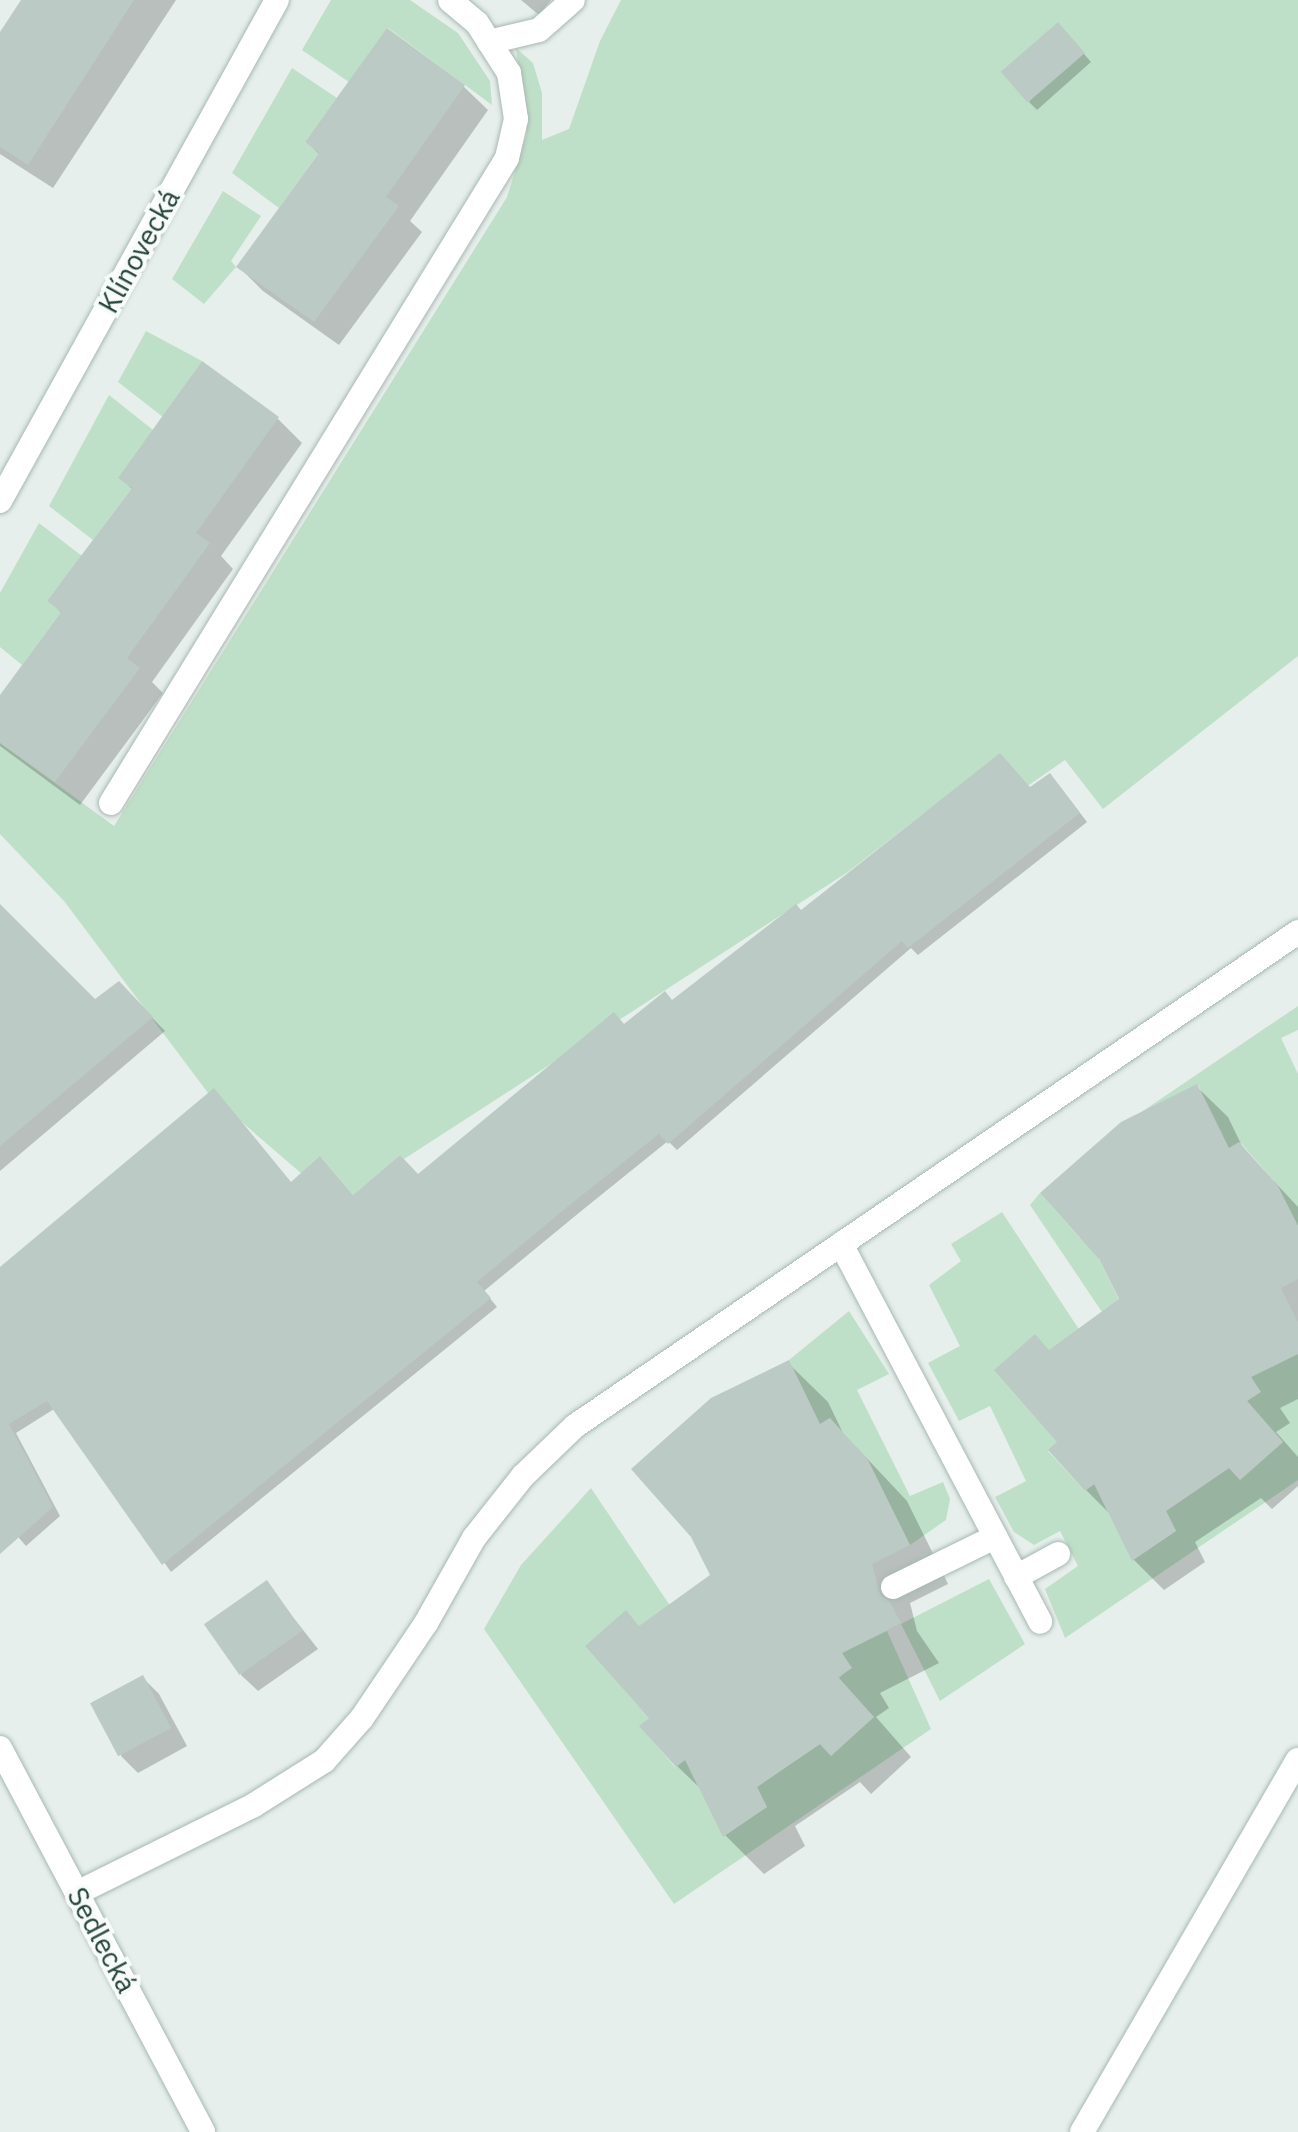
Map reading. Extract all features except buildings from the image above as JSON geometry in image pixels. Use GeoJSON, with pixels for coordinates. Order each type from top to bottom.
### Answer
{"type":"FeatureCollection","features":[{"type":"Feature","properties":{"kind":"street","name":"Klínovecká"},"geometry":{"type":"LineString","coordinates":[[0,501],[277,0]]}},
{"type":"Feature","properties":{"kind":"street"},"geometry":{"type":"LineString","coordinates":[[111,803],[507,158],[516,119],[509,73],[477,23],[450,0]]}},
{"type":"Feature","properties":{"kind":"street"},"geometry":{"type":"LineString","coordinates":[[489,42],[539,30],[573,0]]}},
{"type":"Feature","properties":{"kind":"street"},"geometry":{"type":"LineString","coordinates":[[77,1893],[254,1805],[324,1761],[362,1718],[426,1623],[474,1538],[523,1476],[575,1426],[1296,939]]}},
{"type":"Feature","properties":{"kind":"street"},"geometry":{"type":"LineString","coordinates":[[841,1244],[1040,1622]]}},
{"type":"Feature","properties":{"kind":"street"},"geometry":{"type":"LineString","coordinates":[[893,1587],[995,1537]]}},
{"type":"Feature","properties":{"kind":"street"},"geometry":{"type":"LineString","coordinates":[[1016,1577],[1058,1554]]}},
{"type":"Feature","properties":{"kind":"street","name":"Sedlecká"},"geometry":{"type":"LineString","coordinates":[[0,1748],[203,2132]]}},
{"type":"Feature","properties":{"kind":"street"},"geometry":{"type":"LineString","coordinates":[[1082,2132],[1298,1760]]}},
{"type":"Feature","properties":{"kind":"green space"},"geometry":{"type":"Polygon","coordinates":[[[331,0],[410,0],[458,33],[490,81],[492,105],[388,28],[349,82],[302,50],[331,0]]]}},
{"type":"Feature","properties":{"kind":"green space"},"geometry":{"type":"Polygon","coordinates":[[[621,0],[1298,0],[1298,656],[1103,809],[1065,760],[947,842],[924,813],[848,872],[404,1159],[400,1155],[353,1195],[321,1157],[302,1174],[208,1093],[64,901],[0,834],[0,743],[114,826],[507,197],[527,133],[516,48],[533,63],[542,93],[542,140],[569,129],[600,41],[621,0]]]}},
{"type":"Feature","properties":{"kind":"green space"},"geometry":{"type":"Polygon","coordinates":[[[292,68],[337,98],[305,142],[319,153],[279,208],[232,173],[292,68]]]}},
{"type":"Feature","properties":{"kind":"green space"},"geometry":{"type":"Polygon","coordinates":[[[223,191],[261,216],[231,261],[236,267],[204,304],[172,279],[223,191]]]}},
{"type":"Feature","properties":{"kind":"green space"},"geometry":{"type":"Polygon","coordinates":[[[146,331],[202,361],[163,417],[118,382],[146,331]]]}},
{"type":"Feature","properties":{"kind":"green space"},"geometry":{"type":"Polygon","coordinates":[[[109,395],[153,430],[132,488],[93,540],[49,506],[109,395]]]}},
{"type":"Feature","properties":{"kind":"green space"},"geometry":{"type":"Polygon","coordinates":[[[39,523],[82,556],[47,601],[61,612],[22,665],[0,647],[0,593],[39,523]]]}},
{"type":"Feature","properties":{"kind":"green space"},"geometry":{"type":"Polygon","coordinates":[[[1298,1006],[1298,1030],[1281,1038],[1298,1074],[1298,1226],[1287,1205],[1266,1215],[1274,1181],[1240,1142],[1223,1152],[1223,1136],[1198,1085],[1140,1113],[1298,1006]]]}},
{"type":"Feature","properties":{"kind":"green space"},"geometry":{"type":"Polygon","coordinates":[[[1040,1193],[1080,1238],[1086,1233],[1124,1310],[1102,1312],[1030,1205],[1040,1193]]]}},
{"type":"Feature","properties":{"kind":"green space"},"geometry":{"type":"Polygon","coordinates":[[[1002,1212],[1084,1337],[1068,1433],[1048,1451],[1085,1491],[1100,1480],[1100,1496],[1132,1560],[1176,1531],[1166,1511],[1229,1468],[1240,1480],[1283,1442],[1247,1401],[1260,1392],[1251,1377],[1298,1354],[1298,1480],[1065,1638],[1045,1589],[1078,1566],[1060,1531],[1034,1545],[1014,1532],[995,1497],[1026,1481],[990,1406],[959,1421],[928,1363],[960,1346],[929,1285],[961,1261],[951,1244],[1002,1212]]]}},
{"type":"Feature","properties":{"kind":"green space"},"geometry":{"type":"Polygon","coordinates":[[[849,1311],[889,1374],[857,1390],[910,1496],[943,1482],[950,1499],[946,1520],[910,1545],[865,1457],[830,1418],[814,1428],[789,1360],[849,1311]]]}},
{"type":"Feature","properties":{"kind":"green space"},"geometry":{"type":"Polygon","coordinates":[[[591,1488],[675,1613],[586,1646],[635,1702],[649,1693],[659,1709],[640,1726],[675,1767],[691,1756],[691,1772],[723,1836],[767,1807],[757,1787],[820,1744],[831,1756],[873,1717],[839,1678],[851,1668],[842,1653],[887,1631],[931,1729],[674,1904],[484,1629],[521,1565],[591,1488]]]}},
{"type":"Feature","properties":{"kind":"green space"},"geometry":{"type":"Polygon","coordinates":[[[989,1579],[1025,1644],[940,1701],[901,1624],[989,1579]]]}}]}
